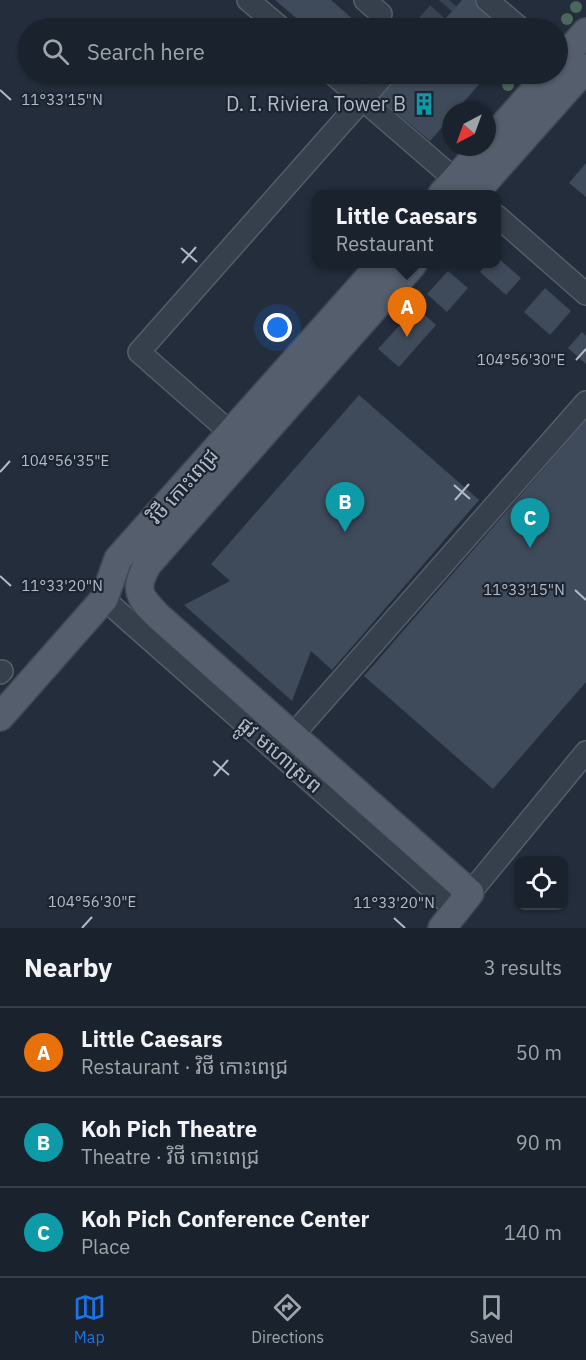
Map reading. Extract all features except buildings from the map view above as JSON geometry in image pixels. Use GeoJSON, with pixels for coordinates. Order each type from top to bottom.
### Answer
{"type":"FeatureCollection","features":[{"type":"Feature","properties":{"kind":"main road"},"geometry":{"type":"LineString","coordinates":[[568,61],[586,32]]}},
{"type":"Feature","properties":{"kind":"main road"},"geometry":{"type":"LineString","coordinates":[[496,135],[548,84]]}},
{"type":"Feature","properties":{"kind":"main road"},"geometry":{"type":"LineString","coordinates":[[462,190],[551,84]]}},
{"type":"Feature","properties":{"kind":"main road"},"geometry":{"type":"LineString","coordinates":[[462,190],[479,156]]}},
{"type":"Feature","properties":{"kind":"main road","name":"វិថី កោះពេជ្រ"},"geometry":{"type":"LineString","coordinates":[[0,716],[104,599],[118,559],[377,268]]}},
{"type":"Feature","properties":{"kind":"main road","name":"វិថី កោះពេជ្រ"},"geometry":{"type":"LineString","coordinates":[[139,591],[140,577],[148,564],[409,268]]}},
{"type":"Feature","properties":{"kind":"main road","name":"ផ្លូវ មហោស្រព"},"geometry":{"type":"LineString","coordinates":[[139,591],[145,603],[159,617],[292,736],[456,910]]}},
{"type":"Feature","properties":{"kind":"street"},"geometry":{"type":"LineString","coordinates":[[249,0],[270,18]]}},
{"type":"Feature","properties":{"kind":"street"},"geometry":{"type":"LineString","coordinates":[[365,0],[381,14]]}},
{"type":"Feature","properties":{"kind":"street"},"geometry":{"type":"LineString","coordinates":[[487,0],[508,18]]}},
{"type":"Feature","properties":{"kind":"street"},"geometry":{"type":"LineString","coordinates":[[345,84],[460,190]]}},
{"type":"Feature","properties":{"kind":"street"},"geometry":{"type":"LineString","coordinates":[[231,433],[139,352],[376,84]]}},
{"type":"Feature","properties":{"kind":"street"},"geometry":{"type":"LineString","coordinates":[[501,220],[586,294]]}},
{"type":"Feature","properties":{"kind":"street"},"geometry":{"type":"LineString","coordinates":[[292,736],[586,402]]}},
{"type":"Feature","properties":{"kind":"street"},"geometry":{"type":"LineString","coordinates":[[104,599],[139,591]]}},
{"type":"Feature","properties":{"kind":"street","name":"ផ្លូវ មហោស្រព"},"geometry":{"type":"LineString","coordinates":[[104,599],[456,910]]}},
{"type":"Feature","properties":{"kind":"street"},"geometry":{"type":"LineString","coordinates":[[456,910],[586,752]]}},
{"type":"Feature","properties":{"kind":"tunnel"},"geometry":{"type":"LineString","coordinates":[[433,18],[449,0]]}},
{"type":"Feature","properties":{"kind":"place","name":"D. I. Riviera Tower B"},"geometry":{"type":"Point","coordinates":[424,104]}},
{"type":"Feature","properties":{"kind":"place","name":"Little Caesars"},"geometry":{"type":"Point","coordinates":[407,337]}},
{"type":"Feature","properties":{"kind":"place","name":"Koh Pich Theatre"},"geometry":{"type":"Point","coordinates":[345,532]}},
{"type":"Feature","properties":{"kind":"place","name":"Koh Pich Conference Center"},"geometry":{"type":"Point","coordinates":[530,548]}}]}
